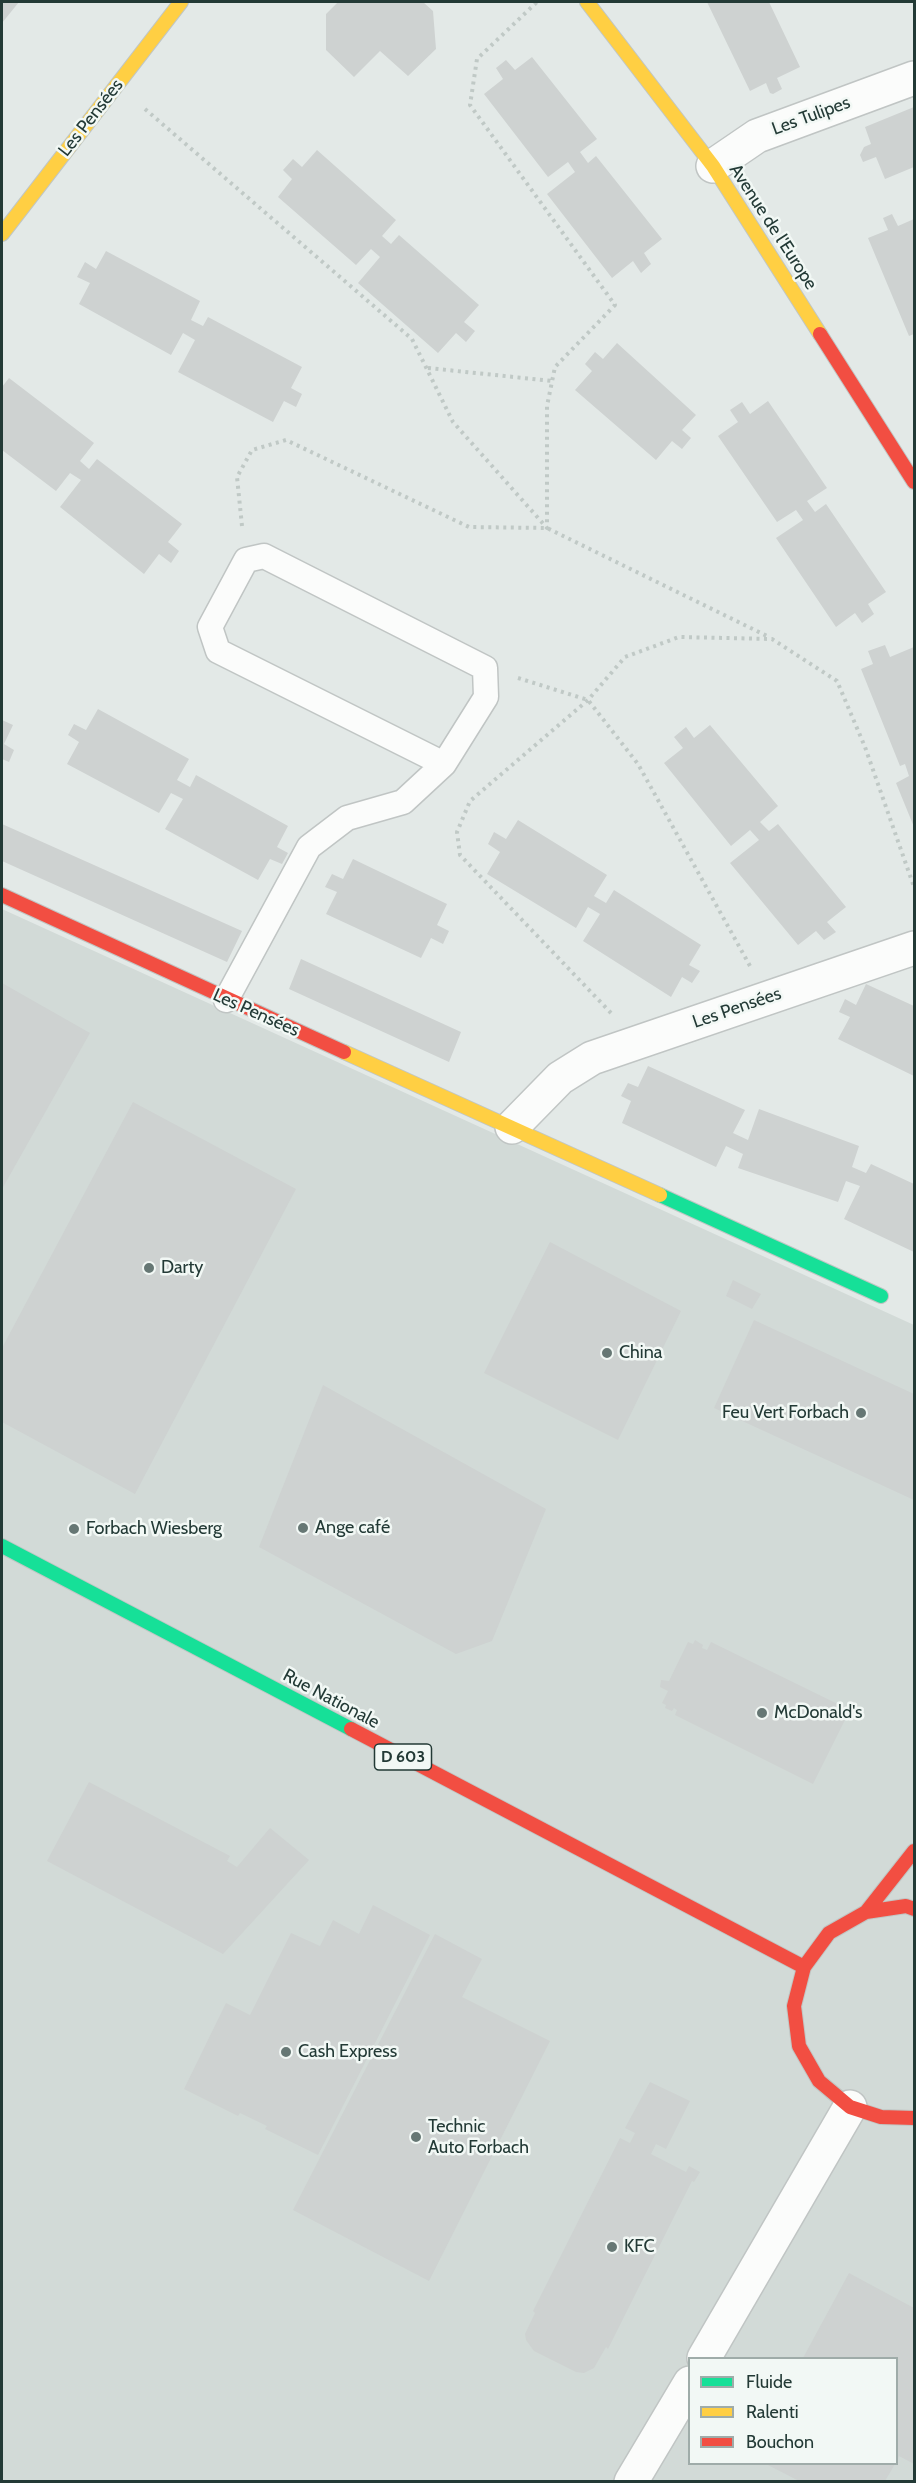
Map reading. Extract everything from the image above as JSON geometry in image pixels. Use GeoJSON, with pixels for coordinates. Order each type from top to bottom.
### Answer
{"type":"FeatureCollection","features":[{"type":"Feature","properties":{"kind":"street","name":"Les Pensées"},"geometry":{"type":"LineString","coordinates":[[2,234],[181,2]]}},
{"type":"Feature","properties":{"kind":"street","name":"Avenue de l'Europe"},"geometry":{"type":"LineString","coordinates":[[587,2],[712,166],[915,482]]}},
{"type":"Feature","properties":{"kind":"street","name":"Les Tulipes"},"geometry":{"type":"LineString","coordinates":[[712,166],[757,136],[915,78]]}},
{"type":"Feature","properties":{"kind":"street","name":"Les Pensées"},"geometry":{"type":"LineString","coordinates":[[2,895],[226,1000],[512,1127],[881,1296]]}},
{"type":"Feature","properties":{"kind":"street","name":"Les Pensées"},"geometry":{"type":"LineString","coordinates":[[512,1127],[560,1078],[592,1058],[915,948]]}},
{"type":"Feature","properties":{"kind":"street","name":"Rue Nationale"},"geometry":{"type":"LineString","coordinates":[[2,1546],[804,1967]]}},
{"type":"Feature","properties":{"kind":"street"},"geometry":{"type":"LineString","coordinates":[[866,1912],[915,1851]]}},
{"type":"Feature","properties":{"kind":"street"},"geometry":{"type":"LineString","coordinates":[[915,1909],[906,1906],[866,1912],[829,1933],[804,1967],[794,2006],[799,2046],[819,2081],[850,2107],[881,2117],[915,2118]]}},
{"type":"Feature","properties":{"kind":"street"},"geometry":{"type":"LineString","coordinates":[[705,2357],[850,2107]]}},
{"type":"Feature","properties":{"kind":"street"},"geometry":{"type":"LineString","coordinates":[[632,2481],[688,2386]]}},
{"type":"Feature","properties":{"kind":"lane"},"geometry":{"type":"LineString","coordinates":[[226,1000],[309,847],[347,818],[403,802],[444,764],[486,697],[485,668],[264,556],[246,560],[210,627],[218,651],[444,764]]}},
{"type":"Feature","properties":{"kind":"path"},"geometry":{"type":"LineString","coordinates":[[537,2],[477,59],[470,105],[615,305],[555,367],[547,406],[547,528]]}},
{"type":"Feature","properties":{"kind":"path"},"geometry":{"type":"LineString","coordinates":[[117,85],[412,339],[453,422],[547,528],[772,639],[837,681],[865,747],[915,887]]}},
{"type":"Feature","properties":{"kind":"path"},"geometry":{"type":"LineString","coordinates":[[427,368],[552,381]]}},
{"type":"Feature","properties":{"kind":"path"},"geometry":{"type":"LineString","coordinates":[[246,560],[237,477],[252,450],[286,440],[470,527],[547,528]]}},
{"type":"Feature","properties":{"kind":"path"},"geometry":{"type":"LineString","coordinates":[[639,1042],[460,855],[457,832],[470,801],[588,700],[625,657],[679,637],[772,639]]}},
{"type":"Feature","properties":{"kind":"path"},"geometry":{"type":"LineString","coordinates":[[485,668],[588,700],[638,764],[768,998]]}},
{"type":"Feature","properties":{"kind":"shaded area"},"geometry":{"type":"Polygon","coordinates":[[[2,909],[914,1325],[914,2481],[2,2482],[2,909]]]}},
{"type":"Feature","properties":{"kind":"building"},"geometry":{"type":"Polygon","coordinates":[[[2,2],[19,2],[2,23],[2,2]]]}},
{"type":"Feature","properties":{"kind":"building"},"geometry":{"type":"Polygon","coordinates":[[[338,2],[423,2],[433,11],[436,49],[408,76],[380,51],[354,77],[326,50],[326,14],[338,2]]]}},
{"type":"Feature","properties":{"kind":"building"},"geometry":{"type":"Polygon","coordinates":[[[707,2],[769,2],[800,67],[777,78],[782,89],[773,94],[770,93],[766,83],[750,91],[707,2]]]}},
{"type":"Feature","properties":{"kind":"building"},"geometry":{"type":"Polygon","coordinates":[[[532,57],[597,139],[580,152],[588,163],[596,156],[662,239],[644,253],[651,264],[641,273],[633,261],[612,278],[547,194],[575,172],[568,162],[548,177],[484,94],[503,79],[496,68],[506,60],[515,70],[532,57]]]}},
{"type":"Feature","properties":{"kind":"building"},"geometry":{"type":"Polygon","coordinates":[[[914,107],[914,167],[885,179],[876,157],[863,162],[860,155],[864,147],[871,144],[865,127],[914,107]]]}},
{"type":"Feature","properties":{"kind":"building"},"geometry":{"type":"Polygon","coordinates":[[[317,150],[396,220],[382,236],[391,244],[399,235],[479,305],[464,322],[475,331],[466,342],[456,333],[438,353],[358,283],[380,257],[371,249],[356,265],[278,197],[292,179],[283,170],[293,159],[302,167],[317,150]]]}},
{"type":"Feature","properties":{"kind":"building"},"geometry":{"type":"Polygon","coordinates":[[[892,214],[898,226],[914,219],[914,334],[909,336],[868,238],[888,230],[883,218],[892,214]]]}},
{"type":"Feature","properties":{"kind":"building"},"geometry":{"type":"Polygon","coordinates":[[[106,251],[200,301],[191,320],[203,326],[208,317],[302,367],[291,388],[302,394],[296,407],[284,401],[273,422],[178,372],[195,340],[183,333],[171,355],[79,304],[90,283],[77,277],[85,262],[96,269],[106,251]]]}},
{"type":"Feature","properties":{"kind":"building"},"geometry":{"type":"Polygon","coordinates":[[[617,343],[696,415],[682,430],[691,438],[682,449],[672,441],[656,460],[575,390],[592,371],[585,364],[595,352],[603,359],[617,343]]]}},
{"type":"Feature","properties":{"kind":"building"},"geometry":{"type":"Polygon","coordinates":[[[9,378],[94,443],[80,461],[89,469],[97,459],[182,524],[168,542],[179,551],[171,563],[159,554],[144,574],[60,507],[81,480],[70,473],[56,491],[2,450],[2,387],[9,378]]]}},
{"type":"Feature","properties":{"kind":"building"},"geometry":{"type":"Polygon","coordinates":[[[768,401],[827,488],[807,501],[815,512],[826,504],[886,592],[868,604],[874,614],[862,623],[855,613],[836,627],[776,538],[803,520],[796,510],[777,522],[718,436],[738,422],[730,410],[742,402],[750,414],[768,401]]]}},
{"type":"Feature","properties":{"kind":"building"},"geometry":{"type":"Polygon","coordinates":[[[885,645],[890,657],[914,647],[914,827],[896,783],[909,776],[905,764],[900,766],[861,669],[873,664],[868,651],[885,645]]]}},
{"type":"Feature","properties":{"kind":"building"},"geometry":{"type":"Polygon","coordinates":[[[98,709],[189,759],[177,780],[190,787],[196,775],[288,826],[277,847],[288,853],[282,864],[270,859],[258,880],[165,829],[183,799],[171,793],[159,813],[67,764],[79,742],[68,735],[74,724],[86,730],[98,709]]]}},
{"type":"Feature","properties":{"kind":"building"},"geometry":{"type":"Polygon","coordinates":[[[2,720],[13,725],[4,744],[14,750],[9,762],[2,759],[2,720]]]}},
{"type":"Feature","properties":{"kind":"building"},"geometry":{"type":"Polygon","coordinates":[[[710,725],[778,806],[760,822],[769,831],[778,824],[846,907],[827,922],[836,932],[824,940],[816,931],[798,945],[730,863],[759,840],[750,830],[731,846],[664,763],[683,748],[674,737],[686,727],[694,738],[710,725]]]}},
{"type":"Feature","properties":{"kind":"building"},"geometry":{"type":"Polygon","coordinates":[[[518,820],[607,875],[594,896],[606,903],[614,890],[701,945],[689,965],[700,971],[692,983],[682,977],[671,997],[583,941],[600,914],[588,907],[576,928],[487,874],[500,852],[488,844],[494,832],[506,839],[518,820]]]}},
{"type":"Feature","properties":{"kind":"building"},"geometry":{"type":"Polygon","coordinates":[[[2,824],[242,931],[227,962],[2,861],[2,824]]]}},
{"type":"Feature","properties":{"kind":"building"},"geometry":{"type":"Polygon","coordinates":[[[353,859],[447,904],[437,925],[449,931],[443,944],[431,938],[421,958],[326,914],[337,892],[325,887],[332,874],[343,879],[353,859]]]}},
{"type":"Feature","properties":{"kind":"building"},"geometry":{"type":"Polygon","coordinates":[[[301,959],[461,1032],[449,1062],[289,989],[301,959]]]}},
{"type":"Feature","properties":{"kind":"building"},"geometry":{"type":"Polygon","coordinates":[[[2,983],[90,1033],[2,1189],[2,983]]]}},
{"type":"Feature","properties":{"kind":"building"},"geometry":{"type":"Polygon","coordinates":[[[866,984],[914,1006],[914,1076],[838,1039],[850,1017],[839,1012],[845,999],[856,1005],[866,984]]]}},
{"type":"Feature","properties":{"kind":"building"},"geometry":{"type":"Polygon","coordinates":[[[648,1066],[745,1110],[733,1133],[748,1140],[759,1109],[859,1146],[852,1167],[866,1173],[871,1164],[914,1184],[914,1252],[844,1219],[860,1186],[846,1181],[838,1202],[738,1168],[743,1154],[726,1146],[716,1167],[622,1123],[631,1101],[621,1096],[628,1083],[638,1087],[648,1066]]]}},
{"type":"Feature","properties":{"kind":"building","name":"Darty"},"geometry":{"type":"Polygon","coordinates":[[[133,1102],[296,1189],[135,1494],[2,1422],[2,1348],[133,1102]]]}},
{"type":"Feature","properties":{"kind":"building"},"geometry":{"type":"Polygon","coordinates":[[[550,1242],[681,1311],[618,1440],[484,1373],[550,1242]]]}},
{"type":"Feature","properties":{"kind":"building"},"geometry":{"type":"Polygon","coordinates":[[[733,1280],[761,1294],[752,1309],[726,1296],[733,1280]]]}},
{"type":"Feature","properties":{"kind":"building"},"geometry":{"type":"Polygon","coordinates":[[[754,1320],[914,1394],[914,1500],[714,1408],[754,1320]]]}},
{"type":"Feature","properties":{"kind":"building"},"geometry":{"type":"Polygon","coordinates":[[[323,1385],[546,1509],[492,1641],[456,1654],[259,1547],[323,1385]]]}},
{"type":"Feature","properties":{"kind":"building","name":"McDonald's"},"geometry":{"type":"Polygon","coordinates":[[[695,1640],[707,1650],[711,1642],[850,1710],[813,1784],[675,1715],[677,1710],[674,1708],[672,1711],[665,1708],[666,1705],[662,1703],[668,1691],[660,1687],[661,1680],[669,1681],[688,1642],[693,1644],[695,1640]]]}},
{"type":"Feature","properties":{"kind":"building"},"geometry":{"type":"Polygon","coordinates":[[[89,1782],[230,1856],[227,1861],[237,1867],[270,1828],[309,1860],[223,1954],[47,1861],[89,1782]]]}},
{"type":"Feature","properties":{"kind":"building","name":"Cash Express"},"geometry":{"type":"Polygon","coordinates":[[[373,1905],[430,1935],[318,2155],[265,2129],[267,2126],[240,2113],[238,2116],[184,2089],[226,2003],[250,2015],[291,1933],[320,1946],[333,1920],[359,1934],[373,1905]]]}},
{"type":"Feature","properties":{"kind":"building","name":"Technic Auto Forbach"},"geometry":{"type":"Polygon","coordinates":[[[435,1934],[482,1959],[462,1997],[550,2041],[429,2281],[293,2210],[435,1934]]]}},
{"type":"Feature","properties":{"kind":"building","name":"KFC"},"geometry":{"type":"Polygon","coordinates":[[[650,2082],[690,2101],[666,2149],[656,2144],[651,2154],[686,2172],[689,2166],[700,2172],[694,2182],[692,2181],[608,2349],[606,2347],[594,2368],[584,2373],[576,2372],[534,2351],[526,2340],[525,2334],[535,2313],[533,2311],[620,2138],[630,2143],[635,2133],[625,2128],[650,2082]]]}},
{"type":"Feature","properties":{"kind":"building"},"geometry":{"type":"Polygon","coordinates":[[[849,2273],[914,2308],[914,2464],[899,2456],[898,2458],[898,2357],[804,2357],[849,2273]]]}},
{"type":"Feature","properties":{"kind":"building"},"geometry":{"type":"Polygon","coordinates":[[[768,2465],[894,2465],[885,2481],[799,2481],[768,2465]]]}},
{"type":"Feature","properties":{"kind":"traffic: fast"},"geometry":{"type":"LineString","coordinates":[[660,1195],[881,1296]]}},
{"type":"Feature","properties":{"kind":"traffic: fast"},"geometry":{"type":"LineString","coordinates":[[2,1546],[351,1729]]}},
{"type":"Feature","properties":{"kind":"traffic: slow"},"geometry":{"type":"LineString","coordinates":[[2,234],[181,2]]}},
{"type":"Feature","properties":{"kind":"traffic: slow"},"geometry":{"type":"LineString","coordinates":[[587,2],[713,166],[820,334]]}},
{"type":"Feature","properties":{"kind":"traffic: slow"},"geometry":{"type":"LineString","coordinates":[[344,1052],[660,1195]]}},
{"type":"Feature","properties":{"kind":"traffic: jam"},"geometry":{"type":"LineString","coordinates":[[820,334],[914,482]]}},
{"type":"Feature","properties":{"kind":"traffic: jam"},"geometry":{"type":"LineString","coordinates":[[2,895],[344,1052]]}},
{"type":"Feature","properties":{"kind":"traffic: jam"},"geometry":{"type":"LineString","coordinates":[[351,1729],[804,1967]]}},
{"type":"Feature","properties":{"kind":"traffic: jam"},"geometry":{"type":"LineString","coordinates":[[866,1912],[914,1851]]}},
{"type":"Feature","properties":{"kind":"traffic: jam"},"geometry":{"type":"LineString","coordinates":[[914,1909],[906,1906],[866,1912],[829,1933],[804,1967],[794,2006],[799,2046],[819,2081],[850,2107],[881,2117],[914,2118]]}},
{"type":"Feature","properties":{"kind":"place","name":"Darty"},"geometry":{"type":"Point","coordinates":[149,1268]}},
{"type":"Feature","properties":{"kind":"place","name":"China"},"geometry":{"type":"Point","coordinates":[607,1353]}},
{"type":"Feature","properties":{"kind":"place","name":"Feu Vert Forbach"},"geometry":{"type":"Point","coordinates":[861,1413]}},
{"type":"Feature","properties":{"kind":"place","name":"Ange café"},"geometry":{"type":"Point","coordinates":[303,1528]}},
{"type":"Feature","properties":{"kind":"place","name":"Forbach Wiesberg"},"geometry":{"type":"Point","coordinates":[74,1529]}},
{"type":"Feature","properties":{"kind":"place","name":"McDonald's"},"geometry":{"type":"Point","coordinates":[762,1713]}},
{"type":"Feature","properties":{"kind":"place","name":"Cash Express"},"geometry":{"type":"Point","coordinates":[286,2052]}},
{"type":"Feature","properties":{"kind":"place","name":"Technic Auto Forbach"},"geometry":{"type":"Point","coordinates":[416,2137]}},
{"type":"Feature","properties":{"kind":"place","name":"KFC"},"geometry":{"type":"Point","coordinates":[612,2247]}}]}
